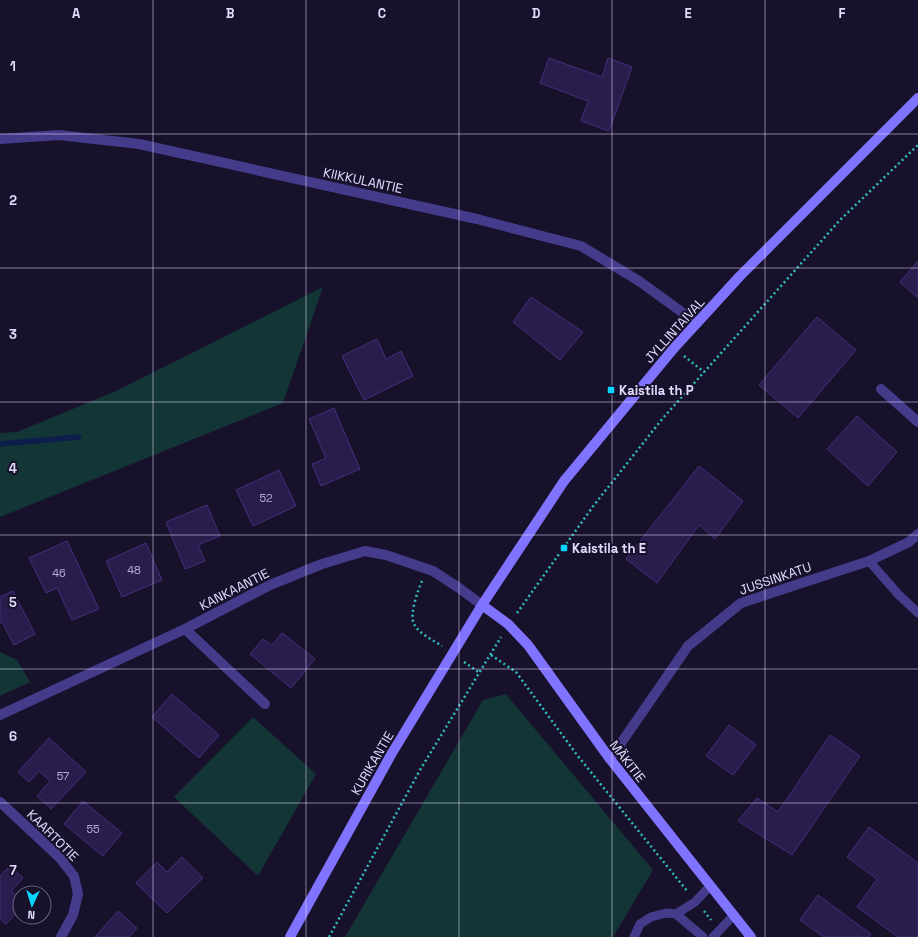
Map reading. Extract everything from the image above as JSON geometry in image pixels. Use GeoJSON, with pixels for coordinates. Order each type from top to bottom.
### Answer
{"type":"FeatureCollection","features":[{"type":"Feature","properties":{"kind":"street","name":"JYLLINTAIVAL"},"geometry":{"type":"LineString","coordinates":[[482,605],[564,481],[674,348],[740,276],[918,98]]}},
{"type":"Feature","properties":{"kind":"street","name":"KIIKKULANTIE"},"geometry":{"type":"LineString","coordinates":[[0,139],[59,135],[139,144],[477,219],[581,246],[639,281],[697,323]]}},
{"type":"Feature","properties":{"kind":"street"},"geometry":{"type":"LineString","coordinates":[[881,389],[918,422]]}},
{"type":"Feature","properties":{"kind":"street","name":"JUSSINKATU"},"geometry":{"type":"LineString","coordinates":[[610,759],[688,646],[741,603],[869,561],[909,542],[918,534]]}},
{"type":"Feature","properties":{"kind":"street","name":"KANKAANTIE"},"geometry":{"type":"LineString","coordinates":[[0,715],[185,629],[270,585],[322,564],[365,551],[386,555],[426,568],[459,588],[482,605]]}},
{"type":"Feature","properties":{"kind":"street","name":"MÄKITIE"},"geometry":{"type":"LineString","coordinates":[[482,605],[508,624],[528,645],[610,759],[751,937]]}},
{"type":"Feature","properties":{"kind":"street","name":"KURIKANTIE"},"geometry":{"type":"LineString","coordinates":[[290,937],[392,753],[482,605]]}},
{"type":"Feature","properties":{"kind":"street"},"geometry":{"type":"LineString","coordinates":[[185,629],[264,704]]}},
{"type":"Feature","properties":{"kind":"street","name":"KAARTOTIE"},"geometry":{"type":"LineString","coordinates":[[0,802],[59,857],[74,876],[78,894],[73,915],[61,937]]}},
{"type":"Feature","properties":{"kind":"lane"},"geometry":{"type":"LineString","coordinates":[[869,561],[898,594],[918,613]]}},
{"type":"Feature","properties":{"kind":"lane"},"geometry":{"type":"LineString","coordinates":[[676,914],[696,902],[710,886]]}},
{"type":"Feature","properties":{"kind":"lane"},"geometry":{"type":"LineString","coordinates":[[634,937],[640,924],[651,917],[666,913],[676,914],[703,937]]}},
{"type":"Feature","properties":{"kind":"lane"},"geometry":{"type":"LineString","coordinates":[[716,934],[734,916]]}},
{"type":"Feature","properties":{"kind":"path"},"geometry":{"type":"LineString","coordinates":[[330,937],[420,770],[491,655],[508,624],[536,588],[594,505],[663,418],[840,220],[918,146]]}},
{"type":"Feature","properties":{"kind":"path"},"geometry":{"type":"LineString","coordinates":[[674,348],[704,372]]}},
{"type":"Feature","properties":{"kind":"path"},"geometry":{"type":"LineString","coordinates":[[426,568],[412,616],[414,624],[421,632],[480,673]]}},
{"type":"Feature","properties":{"kind":"path"},"geometry":{"type":"LineString","coordinates":[[491,655],[516,672],[577,755],[696,902],[716,934]]}},
{"type":"Feature","properties":{"kind":"green space"},"geometry":{"type":"Polygon","coordinates":[[[323,287],[283,403],[0,517],[0,433],[17,432],[116,391],[323,287]]]}},
{"type":"Feature","properties":{"kind":"green space"},"geometry":{"type":"Polygon","coordinates":[[[0,652],[17,660],[30,682],[0,696],[0,652]]]}},
{"type":"Feature","properties":{"kind":"green space"},"geometry":{"type":"Polygon","coordinates":[[[506,694],[653,870],[613,937],[345,937],[483,700],[506,694]]]}},
{"type":"Feature","properties":{"kind":"green space"},"geometry":{"type":"Polygon","coordinates":[[[253,717],[316,774],[258,876],[174,797],[253,717]]]}},
{"type":"Feature","properties":{"kind":"building"},"geometry":{"type":"Polygon","coordinates":[[[549,58],[602,77],[608,58],[632,67],[609,131],[581,121],[588,101],[540,83],[549,58]]]}},
{"type":"Feature","properties":{"kind":"building"},"geometry":{"type":"Polygon","coordinates":[[[918,261],[918,298],[900,282],[918,261]]]}},
{"type":"Feature","properties":{"kind":"building"},"geometry":{"type":"Polygon","coordinates":[[[531,297],[583,332],[560,360],[513,322],[531,297]]]}},
{"type":"Feature","properties":{"kind":"building"},"geometry":{"type":"Polygon","coordinates":[[[817,317],[856,350],[798,418],[759,385],[817,317]]]}},
{"type":"Feature","properties":{"kind":"building"},"geometry":{"type":"Polygon","coordinates":[[[377,339],[386,359],[401,351],[413,376],[364,400],[342,356],[377,339]]]}},
{"type":"Feature","properties":{"kind":"building"},"geometry":{"type":"Polygon","coordinates":[[[334,408],[360,469],[321,486],[312,464],[326,458],[309,419],[334,408]]]}},
{"type":"Feature","properties":{"kind":"building"},"geometry":{"type":"Polygon","coordinates":[[[857,416],[897,452],[868,486],[827,449],[857,416]]]}},
{"type":"Feature","properties":{"kind":"building"},"geometry":{"type":"Polygon","coordinates":[[[699,466],[743,501],[715,539],[699,525],[657,583],[626,559],[699,466]]]}},
{"type":"Feature","properties":{"kind":"building"},"geometry":{"type":"Polygon","coordinates":[[[279,470],[296,506],[253,526],[236,490],[279,470]]]}},
{"type":"Feature","properties":{"kind":"building"},"geometry":{"type":"Polygon","coordinates":[[[207,505],[220,536],[198,545],[205,561],[185,569],[166,522],[207,505]]]}},
{"type":"Feature","properties":{"kind":"building"},"geometry":{"type":"Polygon","coordinates":[[[67,541],[99,609],[72,620],[57,588],[46,593],[29,558],[67,541]]]}},
{"type":"Feature","properties":{"kind":"building"},"geometry":{"type":"Polygon","coordinates":[[[146,543],[162,580],[122,597],[106,561],[146,543]]]}},
{"type":"Feature","properties":{"kind":"building"},"geometry":{"type":"Polygon","coordinates":[[[13,591],[35,634],[14,645],[2,622],[0,623],[0,597],[13,591]]]}},
{"type":"Feature","properties":{"kind":"building"},"geometry":{"type":"Polygon","coordinates":[[[282,633],[315,659],[291,688],[250,654],[263,639],[272,645],[282,633]]]}},
{"type":"Feature","properties":{"kind":"building"},"geometry":{"type":"Polygon","coordinates":[[[172,694],[219,735],[199,758],[152,717],[172,694]]]}},
{"type":"Feature","properties":{"kind":"building"},"geometry":{"type":"Polygon","coordinates":[[[729,725],[756,745],[733,775],[706,756],[729,725]]]}},
{"type":"Feature","properties":{"kind":"building"},"geometry":{"type":"Polygon","coordinates":[[[830,735],[860,756],[792,855],[738,821],[757,798],[778,812],[830,735]]]}},
{"type":"Feature","properties":{"kind":"building"},"geometry":{"type":"Polygon","coordinates":[[[49,738],[86,772],[51,809],[37,796],[50,781],[39,771],[29,782],[18,772],[49,738]]]}},
{"type":"Feature","properties":{"kind":"building"},"geometry":{"type":"Polygon","coordinates":[[[83,801],[122,833],[103,856],[64,824],[83,801]]]}},
{"type":"Feature","properties":{"kind":"building"},"geometry":{"type":"Polygon","coordinates":[[[869,827],[918,863],[918,937],[898,937],[857,907],[877,879],[847,857],[869,827]]]}},
{"type":"Feature","properties":{"kind":"building"},"geometry":{"type":"Polygon","coordinates":[[[182,857],[203,878],[167,913],[136,883],[157,862],[167,872],[182,857]]]}},
{"type":"Feature","properties":{"kind":"building"},"geometry":{"type":"Polygon","coordinates":[[[10,866],[23,878],[17,885],[12,885],[12,918],[6,924],[0,919],[0,876],[10,866]]]}},
{"type":"Feature","properties":{"kind":"building"},"geometry":{"type":"Polygon","coordinates":[[[818,895],[871,934],[869,937],[824,937],[800,920],[818,895]]]}},
{"type":"Feature","properties":{"kind":"building"},"geometry":{"type":"Polygon","coordinates":[[[118,911],[137,928],[129,937],[95,937],[118,911]]]}},
{"type":"Feature","properties":{"kind":"waterway"},"geometry":{"type":"LineString","coordinates":[[0,444],[79,437]]}},
{"type":"Feature","properties":{"kind":"place","name":"Kaistila th P"},"geometry":{"type":"Point","coordinates":[611,390]}},
{"type":"Feature","properties":{"kind":"place","name":"Kaistila th E"},"geometry":{"type":"Point","coordinates":[564,548]}}]}
